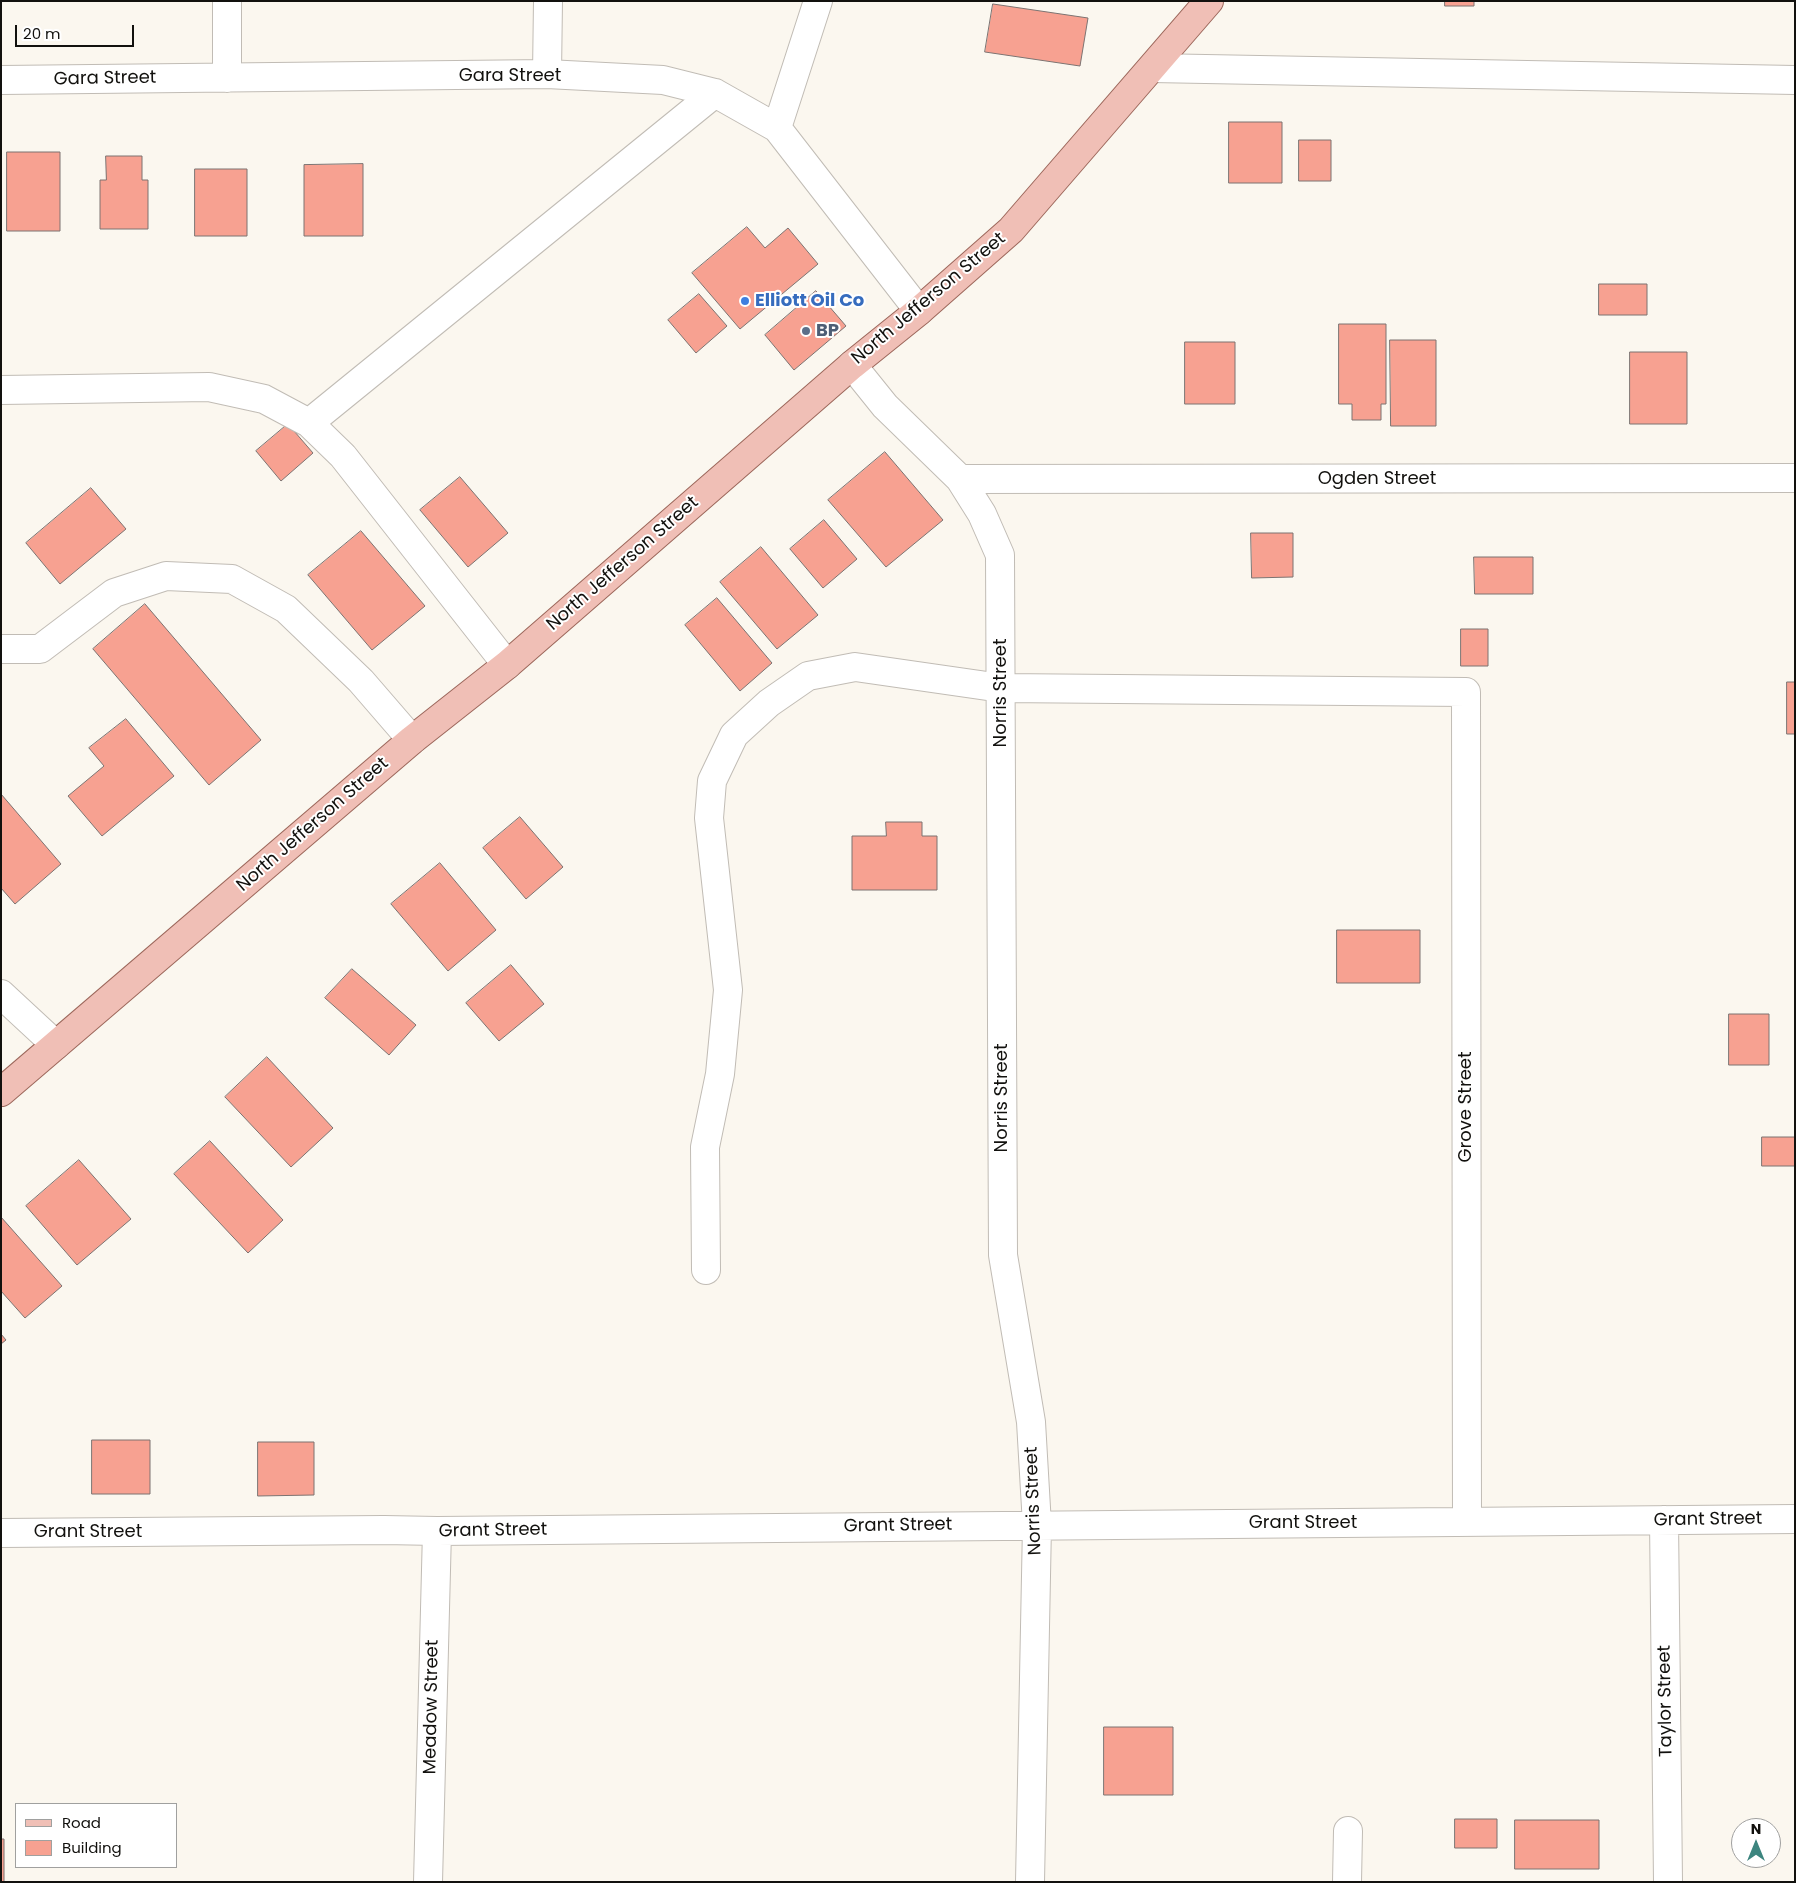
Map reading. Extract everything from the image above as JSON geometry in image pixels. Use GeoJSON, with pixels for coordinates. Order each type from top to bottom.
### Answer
{"type":"FeatureCollection","features":[{"type":"Feature","properties":{"kind":"main road","name":"North Jefferson Street"},"geometry":{"type":"LineString","coordinates":[[1,1092],[412,740],[507,665],[852,365],[920,310],[1011,230],[1209,1]]}},
{"type":"Feature","properties":{"kind":"street"},"geometry":{"type":"LineString","coordinates":[[227,1],[227,78]]}},
{"type":"Feature","properties":{"kind":"street"},"geometry":{"type":"LineString","coordinates":[[547,74],[548,1]]}},
{"type":"Feature","properties":{"kind":"street"},"geometry":{"type":"LineString","coordinates":[[777,128],[818,1]]}},
{"type":"Feature","properties":{"kind":"street"},"geometry":{"type":"LineString","coordinates":[[1152,68],[1795,80]]}},
{"type":"Feature","properties":{"kind":"street","name":"Gara Street"},"geometry":{"type":"LineString","coordinates":[[1,80],[547,74],[663,80],[715,93],[777,128],[920,310]]}},
{"type":"Feature","properties":{"kind":"street"},"geometry":{"type":"LineString","coordinates":[[309,423],[715,93]]}},
{"type":"Feature","properties":{"kind":"street","name":"Norris Street"},"geometry":{"type":"LineString","coordinates":[[852,365],[885,406],[960,478],[982,514],[1000,555],[1003,1255],[1031,1422],[1037,1525],[1030,1882]]}},
{"type":"Feature","properties":{"kind":"street"},"geometry":{"type":"LineString","coordinates":[[1,390],[209,387],[264,399],[309,423],[343,456],[507,665]]}},
{"type":"Feature","properties":{"kind":"street","name":"Ogden Street"},"geometry":{"type":"LineString","coordinates":[[960,478],[1795,478]]}},
{"type":"Feature","properties":{"kind":"street"},"geometry":{"type":"LineString","coordinates":[[1,649],[40,649],[114,593],[166,576],[232,579],[286,609],[362,681],[412,740]]}},
{"type":"Feature","properties":{"kind":"street"},"geometry":{"type":"LineString","coordinates":[[706,1270],[705,1147],[720,1074],[728,990],[709,818],[712,782],[734,735],[769,703],[808,676],[855,667],[1001,688]]}},
{"type":"Feature","properties":{"kind":"street","name":"Grove Street"},"geometry":{"type":"LineString","coordinates":[[1001,688],[1466,692],[1466,1522]]}},
{"type":"Feature","properties":{"kind":"street"},"geometry":{"type":"LineString","coordinates":[[1,994],[56,1045]]}},
{"type":"Feature","properties":{"kind":"street","name":"Grant Street"},"geometry":{"type":"LineString","coordinates":[[1,1533],[384,1530],[437,1532],[1795,1519]]}},
{"type":"Feature","properties":{"kind":"street","name":"Taylor Street"},"geometry":{"type":"LineString","coordinates":[[1664,1520],[1668,1882]]}},
{"type":"Feature","properties":{"kind":"street","name":"Meadow Street"},"geometry":{"type":"LineString","coordinates":[[428,1882],[437,1532]]}},
{"type":"Feature","properties":{"kind":"street"},"geometry":{"type":"LineString","coordinates":[[1347,1882],[1348,1831]]}},
{"type":"Feature","properties":{"kind":"building"},"geometry":{"type":"Polygon","coordinates":[[[1445,1],[1474,1],[1474,6],[1445,6],[1445,1]]]}},
{"type":"Feature","properties":{"kind":"building"},"geometry":{"type":"Polygon","coordinates":[[[993,4],[1088,18],[1080,66],[985,52],[993,4]]]}},
{"type":"Feature","properties":{"kind":"building"},"geometry":{"type":"Polygon","coordinates":[[[1229,122],[1282,122],[1282,183],[1229,183],[1229,122]]]}},
{"type":"Feature","properties":{"kind":"building"},"geometry":{"type":"Polygon","coordinates":[[[1299,140],[1331,140],[1331,181],[1299,181],[1299,140]]]}},
{"type":"Feature","properties":{"kind":"building"},"geometry":{"type":"Polygon","coordinates":[[[7,152],[60,152],[60,231],[7,231],[7,152]]]}},
{"type":"Feature","properties":{"kind":"building"},"geometry":{"type":"Polygon","coordinates":[[[106,156],[142,156],[142,180],[148,180],[148,229],[100,229],[100,180],[106,180],[106,156]]]}},
{"type":"Feature","properties":{"kind":"building"},"geometry":{"type":"Polygon","coordinates":[[[363,164],[363,236],[304,236],[304,165],[363,164]]]}},
{"type":"Feature","properties":{"kind":"building"},"geometry":{"type":"Polygon","coordinates":[[[195,169],[247,169],[247,236],[195,236],[195,169]]]}},
{"type":"Feature","properties":{"kind":"building","name":"Elliott Oil Co"},"geometry":{"type":"Polygon","coordinates":[[[747,227],[765,248],[788,228],[818,264],[740,329],[692,273],[747,227]]]}},
{"type":"Feature","properties":{"kind":"building"},"geometry":{"type":"Polygon","coordinates":[[[1599,284],[1647,284],[1647,315],[1599,315],[1599,284]]]}},
{"type":"Feature","properties":{"kind":"building","name":"BP"},"geometry":{"type":"Polygon","coordinates":[[[816,291],[846,326],[794,370],[765,335],[816,291]]]}},
{"type":"Feature","properties":{"kind":"building"},"geometry":{"type":"Polygon","coordinates":[[[699,294],[727,326],[696,353],[668,320],[699,294]]]}},
{"type":"Feature","properties":{"kind":"building"},"geometry":{"type":"Polygon","coordinates":[[[1339,324],[1386,324],[1386,404],[1381,404],[1381,420],[1352,420],[1352,404],[1339,404],[1339,324]]]}},
{"type":"Feature","properties":{"kind":"building"},"geometry":{"type":"Polygon","coordinates":[[[1390,340],[1436,340],[1436,426],[1391,426],[1390,340]]]}},
{"type":"Feature","properties":{"kind":"building"},"geometry":{"type":"Polygon","coordinates":[[[1185,342],[1235,342],[1235,404],[1185,404],[1185,342]]]}},
{"type":"Feature","properties":{"kind":"building"},"geometry":{"type":"Polygon","coordinates":[[[1630,352],[1687,352],[1687,424],[1630,424],[1630,352]]]}},
{"type":"Feature","properties":{"kind":"building"},"geometry":{"type":"Polygon","coordinates":[[[288,424],[313,453],[281,481],[256,451],[288,424]]]}},
{"type":"Feature","properties":{"kind":"building"},"geometry":{"type":"Polygon","coordinates":[[[885,452],[943,520],[886,567],[828,500],[885,452]]]}},
{"type":"Feature","properties":{"kind":"building"},"geometry":{"type":"Polygon","coordinates":[[[460,477],[508,533],[468,567],[420,510],[460,477]]]}},
{"type":"Feature","properties":{"kind":"building"},"geometry":{"type":"Polygon","coordinates":[[[91,488],[126,529],[60,584],[26,543],[91,488]]]}},
{"type":"Feature","properties":{"kind":"building"},"geometry":{"type":"Polygon","coordinates":[[[824,520],[857,559],[823,588],[790,549],[824,520]]]}},
{"type":"Feature","properties":{"kind":"building"},"geometry":{"type":"Polygon","coordinates":[[[361,531],[425,606],[372,650],[308,575],[361,531]]]}},
{"type":"Feature","properties":{"kind":"building"},"geometry":{"type":"Polygon","coordinates":[[[1251,533],[1293,533],[1293,577],[1252,578],[1251,533]]]}},
{"type":"Feature","properties":{"kind":"building"},"geometry":{"type":"Polygon","coordinates":[[[761,547],[818,615],[777,649],[720,582],[761,547]]]}},
{"type":"Feature","properties":{"kind":"building"},"geometry":{"type":"Polygon","coordinates":[[[1474,557],[1533,557],[1533,594],[1475,594],[1474,557]]]}},
{"type":"Feature","properties":{"kind":"building"},"geometry":{"type":"Polygon","coordinates":[[[717,598],[772,663],[740,691],[685,625],[717,598]]]}},
{"type":"Feature","properties":{"kind":"building"},"geometry":{"type":"Polygon","coordinates":[[[145,604],[261,740],[209,785],[93,649],[145,604]]]}},
{"type":"Feature","properties":{"kind":"building"},"geometry":{"type":"Polygon","coordinates":[[[1461,629],[1488,629],[1488,666],[1461,666],[1461,629]]]}},
{"type":"Feature","properties":{"kind":"building"},"geometry":{"type":"Polygon","coordinates":[[[1787,682],[1795,682],[1795,734],[1787,734],[1787,682]]]}},
{"type":"Feature","properties":{"kind":"building"},"geometry":{"type":"Polygon","coordinates":[[[126,719],[174,776],[102,836],[68,796],[104,766],[89,748],[126,719]]]}},
{"type":"Feature","properties":{"kind":"building"},"geometry":{"type":"Polygon","coordinates":[[[1,794],[61,864],[15,904],[1,888],[1,794]]]}},
{"type":"Feature","properties":{"kind":"building"},"geometry":{"type":"Polygon","coordinates":[[[520,817],[563,867],[526,899],[483,848],[520,817]]]}},
{"type":"Feature","properties":{"kind":"building"},"geometry":{"type":"Polygon","coordinates":[[[886,822],[922,822],[922,836],[937,836],[937,890],[852,890],[852,836],[886,836],[886,822]]]}},
{"type":"Feature","properties":{"kind":"building"},"geometry":{"type":"Polygon","coordinates":[[[440,863],[496,930],[448,971],[391,904],[440,863]]]}},
{"type":"Feature","properties":{"kind":"building"},"geometry":{"type":"Polygon","coordinates":[[[1337,930],[1420,930],[1420,983],[1337,983],[1337,930]]]}},
{"type":"Feature","properties":{"kind":"building"},"geometry":{"type":"Polygon","coordinates":[[[511,965],[544,1004],[499,1041],[466,1003],[511,965]]]}},
{"type":"Feature","properties":{"kind":"building"},"geometry":{"type":"Polygon","coordinates":[[[352,969],[416,1025],[389,1055],[325,998],[352,969]]]}},
{"type":"Feature","properties":{"kind":"building"},"geometry":{"type":"Polygon","coordinates":[[[1729,1014],[1769,1014],[1769,1065],[1729,1065],[1729,1014]]]}},
{"type":"Feature","properties":{"kind":"building"},"geometry":{"type":"Polygon","coordinates":[[[267,1057],[333,1128],[291,1167],[225,1097],[267,1057]]]}},
{"type":"Feature","properties":{"kind":"building"},"geometry":{"type":"Polygon","coordinates":[[[1762,1137],[1795,1137],[1795,1166],[1762,1166],[1762,1137]]]}},
{"type":"Feature","properties":{"kind":"building"},"geometry":{"type":"Polygon","coordinates":[[[210,1141],[283,1220],[248,1253],[174,1174],[210,1141]]]}},
{"type":"Feature","properties":{"kind":"building"},"geometry":{"type":"Polygon","coordinates":[[[79,1160],[131,1219],[77,1265],[26,1206],[79,1160]]]}},
{"type":"Feature","properties":{"kind":"building"},"geometry":{"type":"Polygon","coordinates":[[[1,1217],[62,1286],[25,1318],[1,1291],[1,1217]]]}},
{"type":"Feature","properties":{"kind":"building"},"geometry":{"type":"Polygon","coordinates":[[[1,1334],[6,1340],[1,1344],[1,1334]]]}},
{"type":"Feature","properties":{"kind":"building"},"geometry":{"type":"Polygon","coordinates":[[[92,1440],[150,1440],[150,1494],[92,1494],[92,1440]]]}},
{"type":"Feature","properties":{"kind":"building"},"geometry":{"type":"Polygon","coordinates":[[[258,1442],[314,1442],[314,1495],[258,1496],[258,1442]]]}},
{"type":"Feature","properties":{"kind":"building"},"geometry":{"type":"Polygon","coordinates":[[[1104,1727],[1173,1727],[1173,1795],[1104,1795],[1104,1727]]]}},
{"type":"Feature","properties":{"kind":"building"},"geometry":{"type":"Polygon","coordinates":[[[1455,1819],[1497,1819],[1497,1848],[1455,1848],[1455,1819]]]}},
{"type":"Feature","properties":{"kind":"building"},"geometry":{"type":"Polygon","coordinates":[[[1515,1820],[1599,1820],[1599,1869],[1515,1869],[1515,1820]]]}},
{"type":"Feature","properties":{"kind":"building"},"geometry":{"type":"Polygon","coordinates":[[[1,1839],[4,1839],[4,1882],[1,1882],[1,1839]]]}},
{"type":"Feature","properties":{"kind":"place","name":"Elliott Oil Co"},"geometry":{"type":"Point","coordinates":[745,301]}},
{"type":"Feature","properties":{"kind":"place","name":"BP"},"geometry":{"type":"Point","coordinates":[806,331]}}]}
